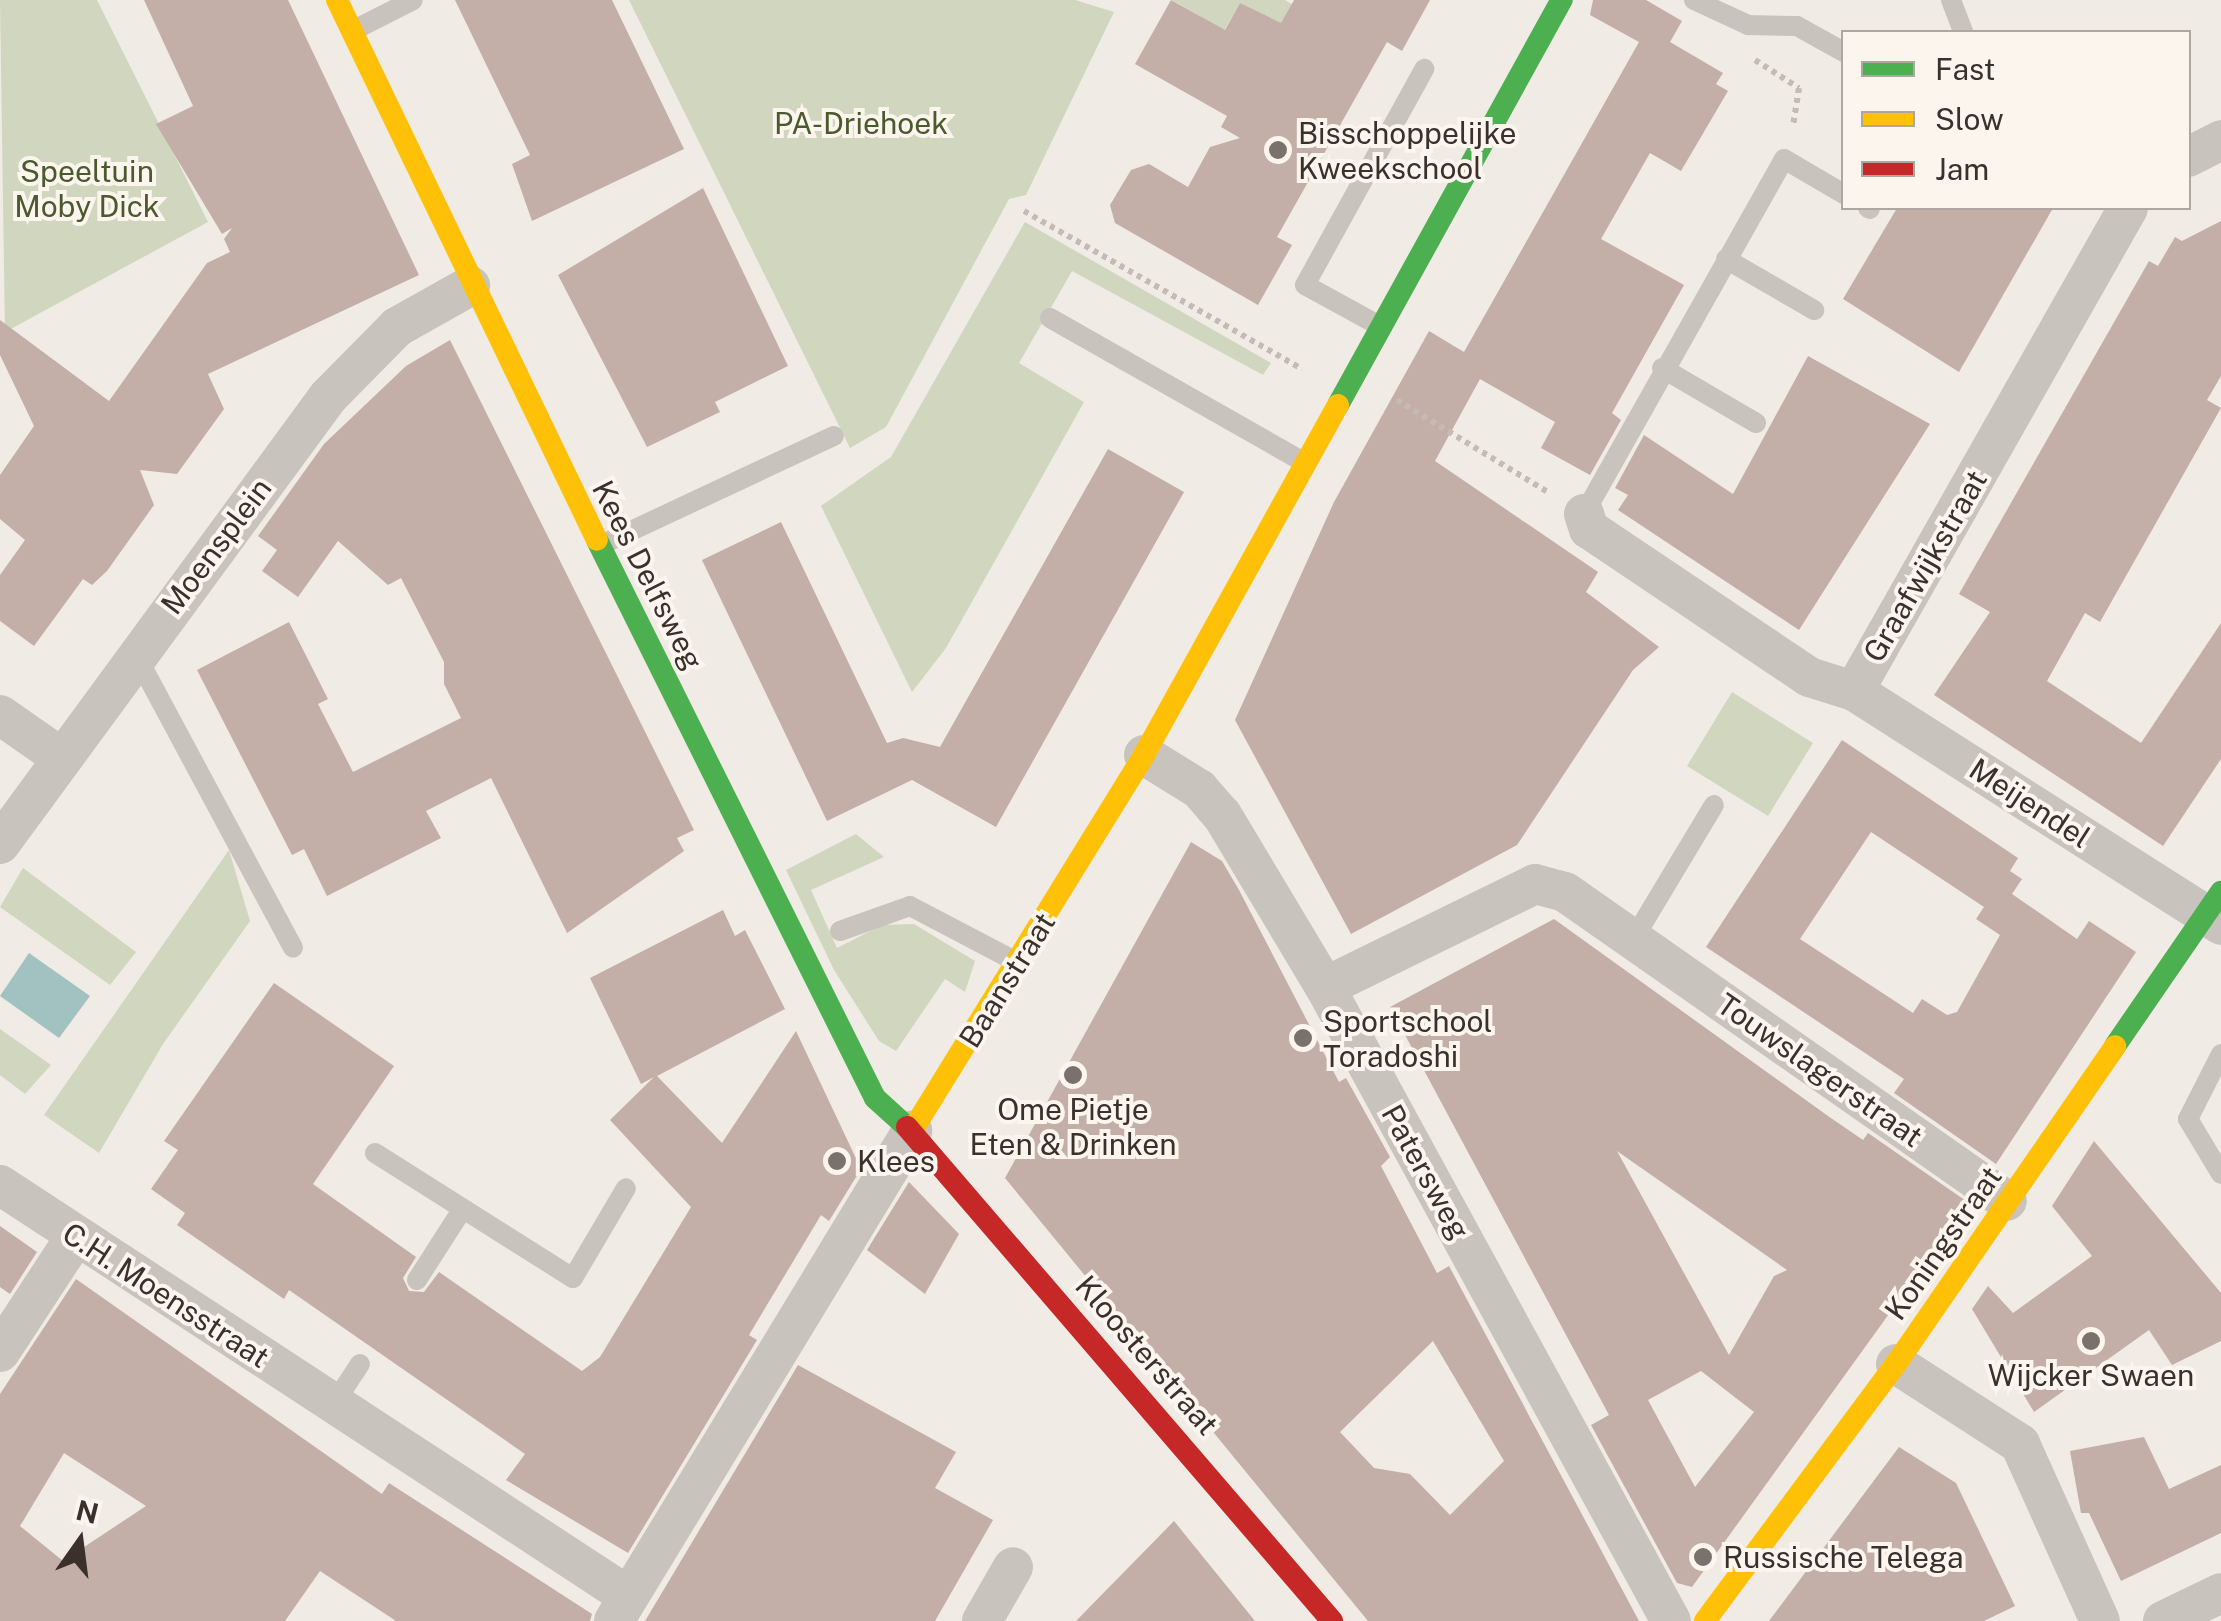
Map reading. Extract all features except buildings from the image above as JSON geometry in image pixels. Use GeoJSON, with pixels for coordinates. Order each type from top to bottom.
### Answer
{"type":"FeatureCollection","features":[{"type":"Feature","properties":{"kind":"street","name":"Kees Delfsweg"},"geometry":{"type":"LineString","coordinates":[[337,0],[470,286],[875,1098],[912,1131]]}},
{"type":"Feature","properties":{"kind":"street","name":"Baanstraat"},"geometry":{"type":"LineString","coordinates":[[620,1608],[1144,755],[1384,328],[1562,0]]}},
{"type":"Feature","properties":{"kind":"street"},"geometry":{"type":"LineString","coordinates":[[2191,155],[2221,140]]}},
{"type":"Feature","properties":{"kind":"street","name":"Graafwijkstraat"},"geometry":{"type":"LineString","coordinates":[[1584,514],[1590,529],[1809,677],[1854,691],[2127,210]]}},
{"type":"Feature","properties":{"kind":"street","name":"Moensplein"},"geometry":{"type":"LineString","coordinates":[[0,844],[59,756],[328,397],[397,326],[470,286]]}},
{"type":"Feature","properties":{"kind":"street","name":"Meijendel"},"geometry":{"type":"LineString","coordinates":[[1854,691],[2216,911]]}},
{"type":"Feature","properties":{"kind":"street"},"geometry":{"type":"LineString","coordinates":[[0,716],[59,756]]}},
{"type":"Feature","properties":{"kind":"street","name":"Patersweg"},"geometry":{"type":"LineString","coordinates":[[1144,755],[1200,789],[1222,815],[1325,987],[1671,1621]]}},
{"type":"Feature","properties":{"kind":"street","name":"Touwslagerstraat"},"geometry":{"type":"LineString","coordinates":[[1325,987],[1535,884],[1565,892],[2008,1202]]}},
{"type":"Feature","properties":{"kind":"street","name":"Koningstraat"},"geometry":{"type":"LineString","coordinates":[[1705,1621],[1896,1364],[2216,911]]}},
{"type":"Feature","properties":{"kind":"street","name":"Kloosterstraat"},"geometry":{"type":"LineString","coordinates":[[912,1131],[1332,1621]]}},
{"type":"Feature","properties":{"kind":"street","name":"C.H. Moensstraat"},"geometry":{"type":"LineString","coordinates":[[0,1186],[333,1405],[620,1608]]}},
{"type":"Feature","properties":{"kind":"street"},"geometry":{"type":"LineString","coordinates":[[0,1352],[76,1236]]}},
{"type":"Feature","properties":{"kind":"street"},"geometry":{"type":"LineString","coordinates":[[1896,1364],[2020,1444],[2100,1621]]}},
{"type":"Feature","properties":{"kind":"street"},"geometry":{"type":"LineString","coordinates":[[982,1621],[1013,1567]]}},
{"type":"Feature","properties":{"kind":"street"},"geometry":{"type":"LineString","coordinates":[[2163,1621],[2221,1592]]}},
{"type":"Feature","properties":{"kind":"lane"},"geometry":{"type":"LineString","coordinates":[[352,30],[412,0]]}},
{"type":"Feature","properties":{"kind":"lane"},"geometry":{"type":"LineString","coordinates":[[1694,0],[1748,25],[1797,26],[1841,50]]}},
{"type":"Feature","properties":{"kind":"lane"},"geometry":{"type":"LineString","coordinates":[[1950,0],[1961,30]]}},
{"type":"Feature","properties":{"kind":"lane"},"geometry":{"type":"LineString","coordinates":[[1384,328],[1306,285],[1424,69]]}},
{"type":"Feature","properties":{"kind":"lane"},"geometry":{"type":"LineString","coordinates":[[1584,514],[1662,368],[1784,160],[1841,192]]}},
{"type":"Feature","properties":{"kind":"lane"},"geometry":{"type":"LineString","coordinates":[[1726,259],[1814,310]]}},
{"type":"Feature","properties":{"kind":"lane"},"geometry":{"type":"LineString","coordinates":[[1050,318],[1306,463]]}},
{"type":"Feature","properties":{"kind":"lane"},"geometry":{"type":"LineString","coordinates":[[1662,368],[1756,423]]}},
{"type":"Feature","properties":{"kind":"lane"},"geometry":{"type":"LineString","coordinates":[[599,546],[834,436]]}},
{"type":"Feature","properties":{"kind":"lane"},"geometry":{"type":"LineString","coordinates":[[135,653],[293,948]]}},
{"type":"Feature","properties":{"kind":"lane"},"geometry":{"type":"LineString","coordinates":[[1634,938],[1714,805]]}},
{"type":"Feature","properties":{"kind":"lane"},"geometry":{"type":"LineString","coordinates":[[840,931],[910,906],[1019,963]]}},
{"type":"Feature","properties":{"kind":"lane"},"geometry":{"type":"LineString","coordinates":[[2221,1054],[2188,1119],[2221,1174]]}},
{"type":"Feature","properties":{"kind":"lane"},"geometry":{"type":"LineString","coordinates":[[375,1152],[573,1278],[626,1188]]}},
{"type":"Feature","properties":{"kind":"lane"},"geometry":{"type":"LineString","coordinates":[[417,1280],[462,1210]]}},
{"type":"Feature","properties":{"kind":"lane"},"geometry":{"type":"LineString","coordinates":[[333,1405],[360,1364]]}},
{"type":"Feature","properties":{"kind":"path"},"geometry":{"type":"LineString","coordinates":[[1748,25],[1754,60],[1798,88],[1800,113],[1784,160]]}},
{"type":"Feature","properties":{"kind":"path"},"geometry":{"type":"LineString","coordinates":[[1024,211],[1317,378],[1328,364],[1356,376],[1584,514]]}},
{"type":"Feature","properties":{"kind":"green space","name":"Speeltuin Moby Dick"},"geometry":{"type":"Polygon","coordinates":[[[0,0],[97,0],[208,222],[5,332],[0,0]]]}},
{"type":"Feature","properties":{"kind":"green space","name":"PA-Driehoek"},"geometry":{"type":"Polygon","coordinates":[[[629,0],[1075,0],[1114,12],[1026,195],[1009,199],[886,427],[850,448],[629,0]]]}},
{"type":"Feature","properties":{"kind":"green space"},"geometry":{"type":"Polygon","coordinates":[[[1172,0],[1285,0],[1301,10],[1290,31],[1240,3],[1218,41],[1200,16],[1172,0]]]}},
{"type":"Feature","properties":{"kind":"green space"},"geometry":{"type":"Polygon","coordinates":[[[1025,222],[1271,363],[1263,375],[1072,271],[1019,363],[1084,402],[946,648],[912,692],[821,506],[891,457],[1025,222]]]}},
{"type":"Feature","properties":{"kind":"green space"},"geometry":{"type":"Polygon","coordinates":[[[1732,692],[1813,743],[1768,816],[1687,766],[1732,692]]]}},
{"type":"Feature","properties":{"kind":"green space"},"geometry":{"type":"Polygon","coordinates":[[[856,834],[884,857],[811,890],[837,948],[882,925],[914,924],[975,961],[965,992],[945,979],[896,1051],[879,1041],[834,970],[786,870],[856,834]]]}},
{"type":"Feature","properties":{"kind":"green space"},"geometry":{"type":"Polygon","coordinates":[[[229,850],[250,921],[163,1044],[99,1153],[44,1115],[229,850]]]}},
{"type":"Feature","properties":{"kind":"green space"},"geometry":{"type":"Polygon","coordinates":[[[23,868],[136,952],[110,985],[0,907],[23,868]]]}},
{"type":"Feature","properties":{"kind":"green space"},"geometry":{"type":"Polygon","coordinates":[[[0,1029],[51,1065],[25,1094],[0,1075],[0,1029]]]}},
{"type":"Feature","properties":{"kind":"water"},"geometry":{"type":"Polygon","coordinates":[[[29,953],[90,996],[59,1038],[0,996],[29,953]]]}},
{"type":"Feature","properties":{"kind":"traffic: fast"},"geometry":{"type":"LineString","coordinates":[[1338,405],[1562,0]]}},
{"type":"Feature","properties":{"kind":"traffic: fast"},"geometry":{"type":"LineString","coordinates":[[597,540],[875,1098],[907,1127]]}},
{"type":"Feature","properties":{"kind":"traffic: fast"},"geometry":{"type":"LineString","coordinates":[[2115,1046],[2221,892]]}},
{"type":"Feature","properties":{"kind":"traffic: slow"},"geometry":{"type":"LineString","coordinates":[[337,0],[597,540]]}},
{"type":"Feature","properties":{"kind":"traffic: slow"},"geometry":{"type":"LineString","coordinates":[[912,1131],[1144,755],[1338,405]]}},
{"type":"Feature","properties":{"kind":"traffic: slow"},"geometry":{"type":"LineString","coordinates":[[1705,1621],[1896,1364],[2115,1046]]}},
{"type":"Feature","properties":{"kind":"traffic: jam"},"geometry":{"type":"LineString","coordinates":[[907,1127],[1332,1621]]}},
{"type":"Feature","properties":{"kind":"place","name":"Bisschoppelijke Kweekschool"},"geometry":{"type":"Point","coordinates":[1278,150]}},
{"type":"Feature","properties":{"kind":"place","name":"Sportschool Toradoshi"},"geometry":{"type":"Point","coordinates":[1303,1038]}},
{"type":"Feature","properties":{"kind":"place","name":"Ome Pietje Eten & Drinken"},"geometry":{"type":"Point","coordinates":[1073,1075]}},
{"type":"Feature","properties":{"kind":"place","name":"Klees"},"geometry":{"type":"Point","coordinates":[837,1161]}},
{"type":"Feature","properties":{"kind":"place","name":"Wijcker Swaen"},"geometry":{"type":"Point","coordinates":[2091,1341]}},
{"type":"Feature","properties":{"kind":"place","name":"Russische Telega"},"geometry":{"type":"Point","coordinates":[1703,1557]}}]}
